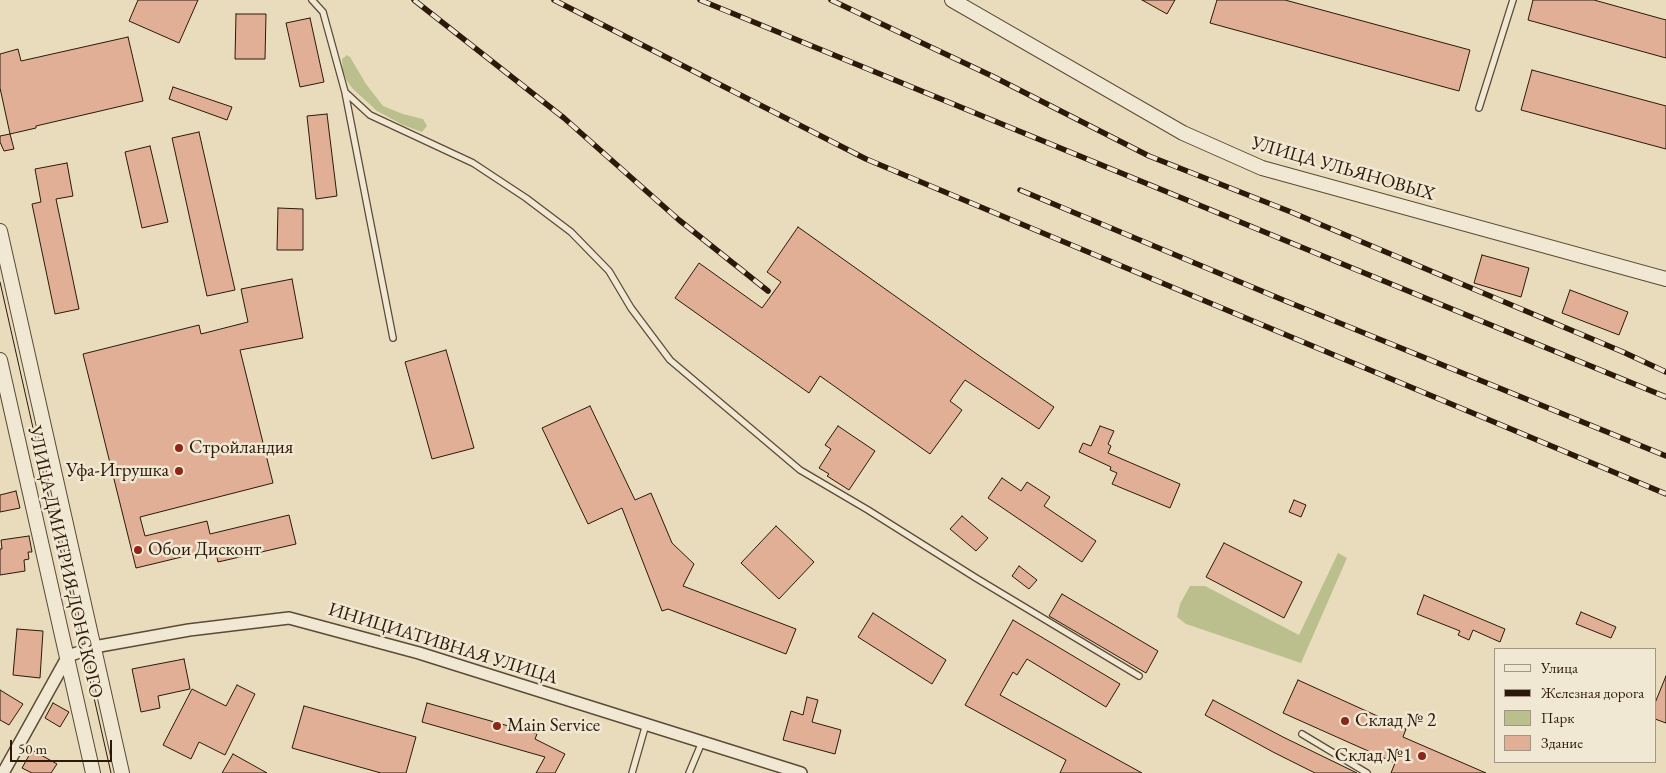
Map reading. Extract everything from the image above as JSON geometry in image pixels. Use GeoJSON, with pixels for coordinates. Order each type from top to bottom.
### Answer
{"type":"FeatureCollection","features":[{"type":"Feature","properties":{"kind":"street","name":"УЛИЦА УЛЬЯНОВЫХ"},"geometry":{"type":"LineString","coordinates":[[952,0],[1184,133],[1262,168],[1666,279]]}},
{"type":"Feature","properties":{"kind":"street","name":"УЛИЦА ДМИТРИЯ ДОНСКОГО"},"geometry":{"type":"LineString","coordinates":[[0,231],[122,773]]}},
{"type":"Feature","properties":{"kind":"street","name":"УЛИЦА ДМИТРИЯ ДОНСКОГО"},"geometry":{"type":"LineString","coordinates":[[0,360],[93,773]]}},
{"type":"Feature","properties":{"kind":"street","name":"ИНИЦИАТИВНАЯ УЛИЦА"},"geometry":{"type":"LineString","coordinates":[[68,656],[94,647],[189,630],[289,618],[419,653],[801,773]]}},
{"type":"Feature","properties":{"kind":"street"},"geometry":{"type":"LineString","coordinates":[[3,773],[68,656]]}},
{"type":"Feature","properties":{"kind":"lane"},"geometry":{"type":"LineString","coordinates":[[312,0],[323,12],[345,92],[393,338]]}},
{"type":"Feature","properties":{"kind":"lane"},"geometry":{"type":"LineString","coordinates":[[1479,108],[1513,0]]}},
{"type":"Feature","properties":{"kind":"lane"},"geometry":{"type":"LineString","coordinates":[[345,92],[370,114],[472,163],[526,198],[571,232],[610,271],[632,308],[670,360],[800,470],[1139,676]]}},
{"type":"Feature","properties":{"kind":"lane"},"geometry":{"type":"LineString","coordinates":[[632,773],[646,724]]}},
{"type":"Feature","properties":{"kind":"lane"},"geometry":{"type":"LineString","coordinates":[[1302,734],[1367,773]]}},
{"type":"Feature","properties":{"kind":"lane"},"geometry":{"type":"LineString","coordinates":[[689,773],[702,742]]}},
{"type":"Feature","properties":{"kind":"green space"},"geometry":{"type":"Polygon","coordinates":[[[347,55],[383,106],[423,119],[427,126],[422,132],[403,125],[377,111],[353,89],[343,71],[342,59],[347,55]]]}},
{"type":"Feature","properties":{"kind":"green space"},"geometry":{"type":"Polygon","coordinates":[[[1338,553],[1347,558],[1301,663],[1186,624],[1177,617],[1180,604],[1190,586],[1205,586],[1299,635],[1338,553]]]}},
{"type":"Feature","properties":{"kind":"building"},"geometry":{"type":"Polygon","coordinates":[[[138,0],[198,0],[179,43],[129,21],[138,0]]]}},
{"type":"Feature","properties":{"kind":"building"},"geometry":{"type":"Polygon","coordinates":[[[1142,0],[1175,0],[1167,14],[1142,0]]]}},
{"type":"Feature","properties":{"kind":"building"},"geometry":{"type":"Polygon","coordinates":[[[1217,0],[1285,0],[1470,50],[1459,91],[1210,23],[1217,0]]]}},
{"type":"Feature","properties":{"kind":"building"},"geometry":{"type":"Polygon","coordinates":[[[1533,0],[1594,0],[1666,20],[1666,58],[1528,20],[1533,0]]]}},
{"type":"Feature","properties":{"kind":"building"},"geometry":{"type":"Polygon","coordinates":[[[236,14],[266,14],[265,59],[235,59],[236,14]]]}},
{"type":"Feature","properties":{"kind":"building"},"geometry":{"type":"Polygon","coordinates":[[[310,18],[324,82],[300,87],[286,23],[310,18]]]}},
{"type":"Feature","properties":{"kind":"building"},"geometry":{"type":"Polygon","coordinates":[[[128,37],[143,101],[36,126],[36,128],[10,134],[0,88],[0,54],[18,49],[21,61],[128,37]]]}},
{"type":"Feature","properties":{"kind":"building"},"geometry":{"type":"Polygon","coordinates":[[[1532,70],[1666,106],[1666,149],[1521,110],[1532,70]]]}},
{"type":"Feature","properties":{"kind":"building"},"geometry":{"type":"Polygon","coordinates":[[[173,87],[232,107],[227,120],[169,99],[173,87]]]}},
{"type":"Feature","properties":{"kind":"building"},"geometry":{"type":"Polygon","coordinates":[[[327,114],[337,196],[316,199],[307,116],[327,114]]]}},
{"type":"Feature","properties":{"kind":"building"},"geometry":{"type":"Polygon","coordinates":[[[199,132],[235,290],[207,296],[172,138],[199,132]]]}},
{"type":"Feature","properties":{"kind":"building"},"geometry":{"type":"Polygon","coordinates":[[[10,134],[14,149],[4,151],[0,142],[0,136],[10,134]]]}},
{"type":"Feature","properties":{"kind":"building"},"geometry":{"type":"Polygon","coordinates":[[[150,146],[168,222],[142,228],[125,152],[150,146]]]}},
{"type":"Feature","properties":{"kind":"building"},"geometry":{"type":"Polygon","coordinates":[[[67,163],[73,196],[56,199],[79,309],[55,314],[32,204],[41,202],[35,169],[67,163]]]}},
{"type":"Feature","properties":{"kind":"building"},"geometry":{"type":"Polygon","coordinates":[[[278,208],[303,209],[303,250],[277,250],[278,208]]]}},
{"type":"Feature","properties":{"kind":"building"},"geometry":{"type":"Polygon","coordinates":[[[798,227],[1054,407],[1039,429],[965,380],[950,401],[962,410],[930,454],[820,376],[809,393],[675,298],[699,263],[762,308],[781,282],[767,272],[798,227]]]}},
{"type":"Feature","properties":{"kind":"building"},"geometry":{"type":"Polygon","coordinates":[[[1482,255],[1529,268],[1521,297],[1474,283],[1482,255]]]}},
{"type":"Feature","properties":{"kind":"building"},"geometry":{"type":"Polygon","coordinates":[[[292,279],[303,338],[240,350],[273,483],[140,517],[145,536],[207,521],[210,534],[289,515],[296,544],[218,562],[215,549],[136,568],[83,354],[199,325],[201,334],[248,322],[241,289],[292,279]]]}},
{"type":"Feature","properties":{"kind":"building"},"geometry":{"type":"Polygon","coordinates":[[[1570,290],[1628,312],[1619,335],[1562,313],[1570,290]]]}},
{"type":"Feature","properties":{"kind":"building"},"geometry":{"type":"Polygon","coordinates":[[[446,350],[474,448],[432,459],[405,362],[446,350]]]}},
{"type":"Feature","properties":{"kind":"building"},"geometry":{"type":"Polygon","coordinates":[[[590,406],[635,500],[651,493],[672,543],[694,564],[683,586],[796,629],[786,654],[668,609],[662,611],[622,508],[588,524],[542,428],[590,406]]]}},
{"type":"Feature","properties":{"kind":"building"},"geometry":{"type":"Polygon","coordinates":[[[838,426],[875,451],[849,490],[827,476],[829,474],[819,468],[831,449],[825,445],[838,426]]]}},
{"type":"Feature","properties":{"kind":"building"},"geometry":{"type":"Polygon","coordinates":[[[1100,426],[1114,431],[1108,444],[1111,446],[1108,453],[1180,484],[1170,508],[1112,484],[1117,473],[1110,470],[1111,467],[1079,452],[1083,443],[1091,446],[1100,426]]]}},
{"type":"Feature","properties":{"kind":"building"},"geometry":{"type":"Polygon","coordinates":[[[1002,478],[1021,491],[1027,482],[1050,497],[1044,506],[1096,541],[1082,562],[988,498],[1002,478]]]}},
{"type":"Feature","properties":{"kind":"building"},"geometry":{"type":"Polygon","coordinates":[[[16,491],[20,508],[0,512],[0,495],[16,491]]]}},
{"type":"Feature","properties":{"kind":"building"},"geometry":{"type":"Polygon","coordinates":[[[1294,500],[1306,505],[1301,517],[1289,512],[1294,500]]]}},
{"type":"Feature","properties":{"kind":"building"},"geometry":{"type":"Polygon","coordinates":[[[962,516],[988,538],[976,551],[950,529],[962,516]]]}},
{"type":"Feature","properties":{"kind":"building"},"geometry":{"type":"Polygon","coordinates":[[[776,526],[814,562],[779,599],[741,563],[776,526]]]}},
{"type":"Feature","properties":{"kind":"building"},"geometry":{"type":"Polygon","coordinates":[[[29,536],[32,552],[28,552],[29,559],[24,560],[25,571],[0,575],[1,540],[29,536]]]}},
{"type":"Feature","properties":{"kind":"building"},"geometry":{"type":"Polygon","coordinates":[[[1224,543],[1302,582],[1284,618],[1206,577],[1224,543]]]}},
{"type":"Feature","properties":{"kind":"building"},"geometry":{"type":"Polygon","coordinates":[[[1019,566],[1037,580],[1029,589],[1012,576],[1019,566]]]}},
{"type":"Feature","properties":{"kind":"building"},"geometry":{"type":"Polygon","coordinates":[[[1062,594],[1158,651],[1146,673],[1049,616],[1062,594]]]}},
{"type":"Feature","properties":{"kind":"building"},"geometry":{"type":"Polygon","coordinates":[[[1424,595],[1505,629],[1500,642],[1473,630],[1469,640],[1458,635],[1460,631],[1417,614],[1424,595]]]}},
{"type":"Feature","properties":{"kind":"building"},"geometry":{"type":"Polygon","coordinates":[[[1581,612],[1616,627],[1611,638],[1576,624],[1581,612]]]}},
{"type":"Feature","properties":{"kind":"building"},"geometry":{"type":"Polygon","coordinates":[[[873,613],[946,660],[932,684],[858,637],[873,613]]]}},
{"type":"Feature","properties":{"kind":"building"},"geometry":{"type":"Polygon","coordinates":[[[1013,620],[1120,684],[1106,707],[1027,659],[1017,675],[1013,672],[1000,695],[1142,773],[1060,773],[1066,760],[965,705],[1013,620]]]}},
{"type":"Feature","properties":{"kind":"building"},"geometry":{"type":"Polygon","coordinates":[[[17,629],[43,631],[40,678],[13,675],[17,629]]]}},
{"type":"Feature","properties":{"kind":"building"},"geometry":{"type":"Polygon","coordinates":[[[184,659],[190,689],[158,696],[160,708],[141,712],[132,669],[184,659]]]}},
{"type":"Feature","properties":{"kind":"building"},"geometry":{"type":"Polygon","coordinates":[[[1666,676],[1666,723],[1656,719],[1656,701],[1666,676]]]}},
{"type":"Feature","properties":{"kind":"building","name":"Склад № 2"},"geometry":{"type":"Polygon","coordinates":[[[1298,680],[1406,729],[1403,737],[1486,773],[1391,773],[1395,763],[1283,713],[1298,680]]]}},
{"type":"Feature","properties":{"kind":"building"},"geometry":{"type":"Polygon","coordinates":[[[237,685],[255,694],[225,755],[199,742],[191,759],[163,745],[192,689],[226,706],[237,685]]]}},
{"type":"Feature","properties":{"kind":"building"},"geometry":{"type":"Polygon","coordinates":[[[0,690],[23,704],[9,725],[0,720],[0,690]]]}},
{"type":"Feature","properties":{"kind":"building"},"geometry":{"type":"Polygon","coordinates":[[[807,697],[818,700],[812,722],[841,730],[835,754],[783,740],[791,711],[803,715],[807,697]]]}},
{"type":"Feature","properties":{"kind":"building"},"geometry":{"type":"Polygon","coordinates":[[[1213,700],[1357,773],[1315,773],[1273,752],[1205,715],[1213,700]]]}},
{"type":"Feature","properties":{"kind":"building"},"geometry":{"type":"Polygon","coordinates":[[[53,703],[69,712],[60,727],[45,718],[53,703]]]}},
{"type":"Feature","properties":{"kind":"building"},"geometry":{"type":"Polygon","coordinates":[[[427,703],[537,734],[535,739],[565,754],[555,773],[536,773],[545,757],[422,722],[427,703]]]}},
{"type":"Feature","properties":{"kind":"building"},"geometry":{"type":"Polygon","coordinates":[[[304,706],[416,737],[406,773],[381,773],[292,748],[304,706]]]}},
{"type":"Feature","properties":{"kind":"building"},"geometry":{"type":"Polygon","coordinates":[[[32,750],[57,764],[51,773],[32,773],[22,768],[32,750]]]}},
{"type":"Feature","properties":{"kind":"building"},"geometry":{"type":"Polygon","coordinates":[[[233,754],[267,773],[222,773],[233,754]]]}},
{"type":"Feature","properties":{"kind":"tram line"},"geometry":{"type":"LineString","coordinates":[[0,282],[111,773]]}},
{"type":"Feature","properties":{"kind":"railway"},"geometry":{"type":"LineString","coordinates":[[414,0],[564,118],[679,220],[768,291]]}},
{"type":"Feature","properties":{"kind":"railway"},"geometry":{"type":"LineString","coordinates":[[554,0],[866,159],[1666,494]]}},
{"type":"Feature","properties":{"kind":"railway"},"geometry":{"type":"LineString","coordinates":[[700,0],[1666,397]]}},
{"type":"Feature","properties":{"kind":"railway"},"geometry":{"type":"LineString","coordinates":[[831,0],[992,76],[1149,156],[1291,212],[1623,352],[1666,372]]}},
{"type":"Feature","properties":{"kind":"railway"},"geometry":{"type":"LineString","coordinates":[[1020,190],[1288,302],[1666,456]]}},
{"type":"Feature","properties":{"kind":"place","name":"Стройландия"},"geometry":{"type":"Point","coordinates":[179,448]}},
{"type":"Feature","properties":{"kind":"place","name":"Уфа-Игрушка"},"geometry":{"type":"Point","coordinates":[179,471]}},
{"type":"Feature","properties":{"kind":"place","name":"Обои Дисконт"},"geometry":{"type":"Point","coordinates":[138,550]}},
{"type":"Feature","properties":{"kind":"place","name":"Склад № 2"},"geometry":{"type":"Point","coordinates":[1345,721]}},
{"type":"Feature","properties":{"kind":"place","name":"Main Service"},"geometry":{"type":"Point","coordinates":[497,726]}},
{"type":"Feature","properties":{"kind":"place","name":"Склад №1"},"geometry":{"type":"Point","coordinates":[1422,756]}}]}
